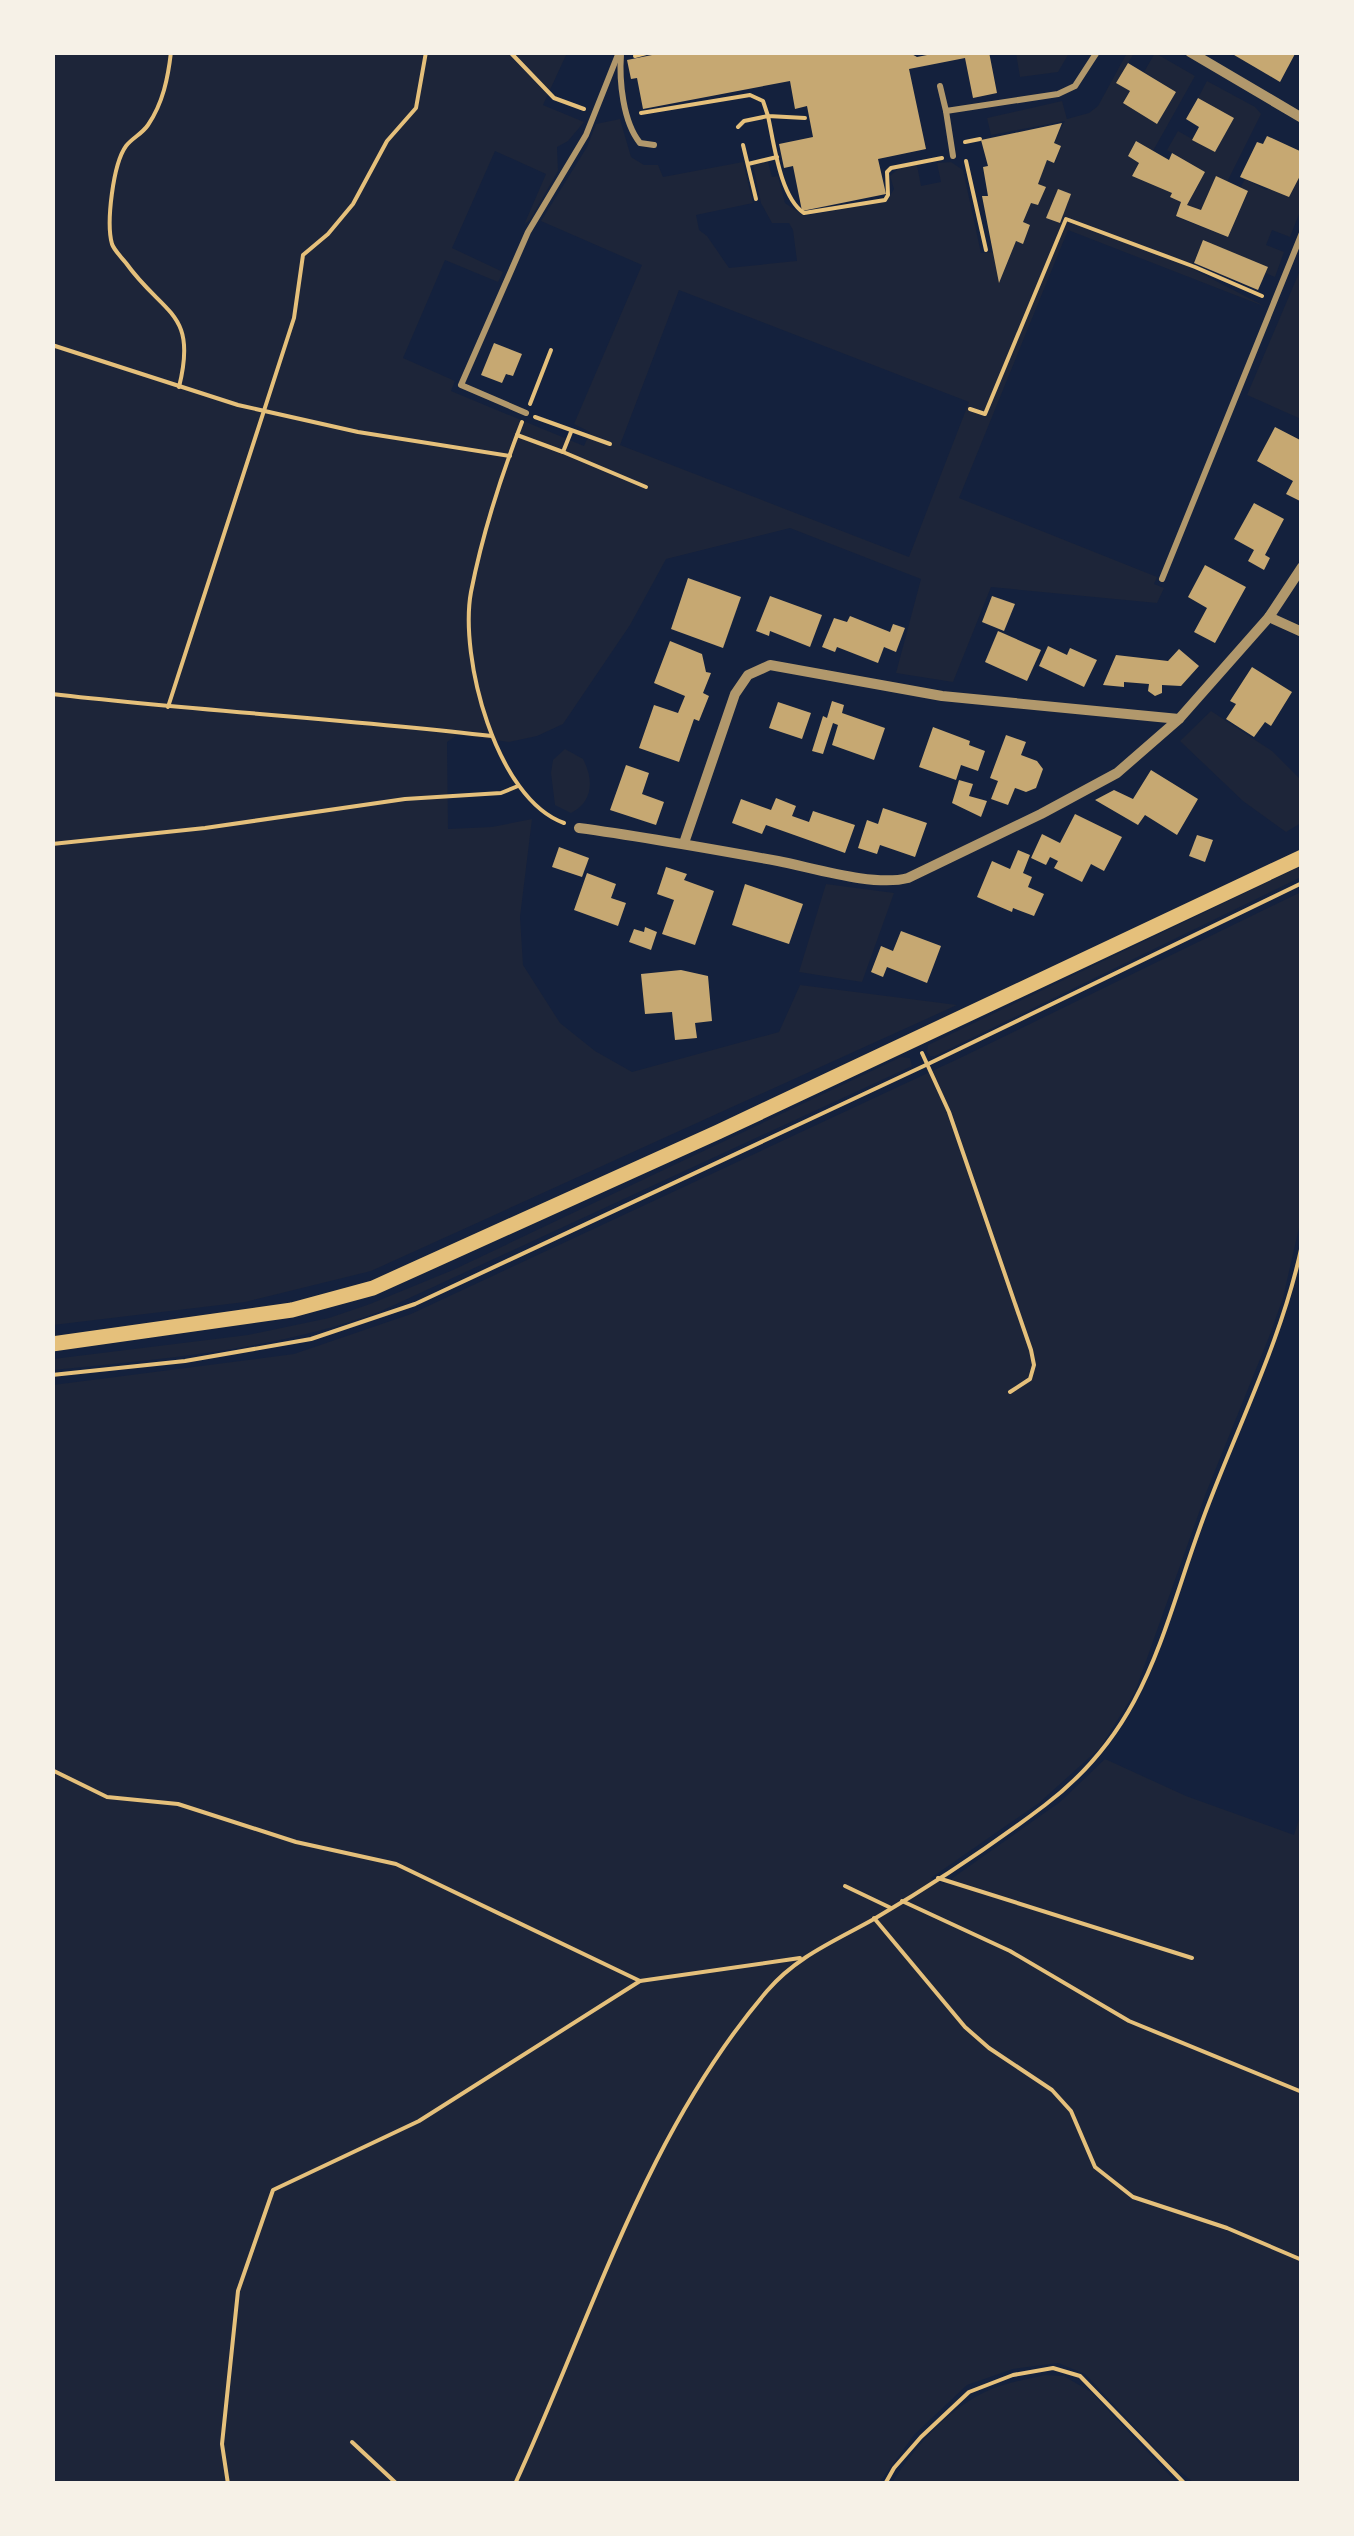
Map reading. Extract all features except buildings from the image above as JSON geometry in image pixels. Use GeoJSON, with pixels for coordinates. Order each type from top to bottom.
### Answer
{"type":"FeatureCollection","features":[{"type":"Feature","properties":{"kind":"main road"},"geometry":{"type":"LineString","coordinates":[[52,1344],[276,1313],[373,1288],[718,1132],[1302,858]]}},
{"type":"Feature","properties":{"kind":"street"},"geometry":{"type":"LineString","coordinates":[[1190,52],[1302,118]]}},
{"type":"Feature","properties":{"kind":"street"},"geometry":{"type":"LineString","coordinates":[[579,828],[900,880],[1117,774],[1179,719],[1269,617],[1302,566]]}},
{"type":"Feature","properties":{"kind":"street"},"geometry":{"type":"LineString","coordinates":[[1269,617],[1302,632]]}},
{"type":"Feature","properties":{"kind":"street"},"geometry":{"type":"LineString","coordinates":[[684,843],[735,694],[748,675],[770,665],[942,696],[1179,719]]}},
{"type":"Feature","properties":{"kind":"lane"},"geometry":{"type":"LineString","coordinates":[[946,111],[1070,90],[1084,76],[1097,52]]}},
{"type":"Feature","properties":{"kind":"lane"},"geometry":{"type":"LineString","coordinates":[[526,413],[461,385],[528,232],[580,147],[622,54]]}},
{"type":"Feature","properties":{"kind":"lane"},"geometry":{"type":"LineString","coordinates":[[622,54],[621,80],[634,133],[640,143],[654,145]]}},
{"type":"Feature","properties":{"kind":"lane"},"geometry":{"type":"LineString","coordinates":[[940,86],[954,156]]}},
{"type":"Feature","properties":{"kind":"lane"},"geometry":{"type":"LineString","coordinates":[[1162,579],[1302,233]]}},
{"type":"Feature","properties":{"kind":"path"},"geometry":{"type":"LineString","coordinates":[[171,52],[168,84],[148,126],[125,148],[111,184],[112,245],[136,278],[167,306],[182,330],[187,356],[180,387]]}},
{"type":"Feature","properties":{"kind":"path"},"geometry":{"type":"LineString","coordinates":[[168,707],[294,318],[303,256],[354,204],[387,141],[416,108],[426,52]]}},
{"type":"Feature","properties":{"kind":"path"},"geometry":{"type":"LineString","coordinates":[[510,52],[554,98],[595,112]]}},
{"type":"Feature","properties":{"kind":"path"},"geometry":{"type":"LineString","coordinates":[[622,54],[650,52]]}},
{"type":"Feature","properties":{"kind":"path"},"geometry":{"type":"LineString","coordinates":[[637,109],[647,113],[750,95],[764,101],[790,199],[798,210],[810,214],[885,200],[889,189],[887,172],[891,168],[954,156]]}},
{"type":"Feature","properties":{"kind":"path"},"geometry":{"type":"LineString","coordinates":[[738,127],[744,121],[768,116],[806,118]]}},
{"type":"Feature","properties":{"kind":"path"},"geometry":{"type":"LineString","coordinates":[[980,139],[962,143],[986,250]]}},
{"type":"Feature","properties":{"kind":"path"},"geometry":{"type":"LineString","coordinates":[[744,145],[756,199]]}},
{"type":"Feature","properties":{"kind":"path"},"geometry":{"type":"LineString","coordinates":[[748,164],[777,157]]}},
{"type":"Feature","properties":{"kind":"path"},"geometry":{"type":"LineString","coordinates":[[970,409],[985,414],[1066,219],[1195,267],[1275,302]]}},
{"type":"Feature","properties":{"kind":"path"},"geometry":{"type":"LineString","coordinates":[[52,345],[265,411],[358,432],[510,456]]}},
{"type":"Feature","properties":{"kind":"path"},"geometry":{"type":"LineString","coordinates":[[526,413],[551,350]]}},
{"type":"Feature","properties":{"kind":"path"},"geometry":{"type":"LineString","coordinates":[[545,421],[610,444]]}},
{"type":"Feature","properties":{"kind":"path"},"geometry":{"type":"LineString","coordinates":[[563,452],[571,431]]}},
{"type":"Feature","properties":{"kind":"path"},"geometry":{"type":"LineString","coordinates":[[579,828],[552,819],[519,785],[492,736],[480,697],[470,596],[517,436],[646,487]]}},
{"type":"Feature","properties":{"kind":"path"},"geometry":{"type":"LineString","coordinates":[[52,694],[492,736]]}},
{"type":"Feature","properties":{"kind":"path"},"geometry":{"type":"LineString","coordinates":[[52,844],[205,828],[405,800],[502,793],[519,785]]}},
{"type":"Feature","properties":{"kind":"path"},"geometry":{"type":"LineString","coordinates":[[928,1064],[949,1112],[1031,1350],[1034,1364],[1030,1379],[1010,1392]]}},
{"type":"Feature","properties":{"kind":"path"},"geometry":{"type":"LineString","coordinates":[[515,2484],[651,2166],[728,2038],[800,1958],[938,1878],[1074,1781],[1101,1755],[1131,1709],[1146,1680],[1208,1505],[1278,1331],[1302,1245]]}},
{"type":"Feature","properties":{"kind":"path"},"geometry":{"type":"LineString","coordinates":[[52,1770],[106,1796],[178,1804],[296,1842],[396,1864],[640,1982]]}},
{"type":"Feature","properties":{"kind":"path"},"geometry":{"type":"LineString","coordinates":[[938,1878],[1192,1958]]}},
{"type":"Feature","properties":{"kind":"path"},"geometry":{"type":"LineString","coordinates":[[845,1886],[891,1908]]}},
{"type":"Feature","properties":{"kind":"path"},"geometry":{"type":"LineString","coordinates":[[902,1901],[1010,1951],[1129,2022],[1302,2092]]}},
{"type":"Feature","properties":{"kind":"path"},"geometry":{"type":"LineString","coordinates":[[874,1918],[965,2028],[1052,2090],[1070,2111],[1094,2167],[1133,2197],[1227,2228],[1302,2260]]}},
{"type":"Feature","properties":{"kind":"path"},"geometry":{"type":"LineString","coordinates":[[228,2484],[222,2444],[238,2291],[273,2190],[419,2121],[640,1982],[800,1958]]}},
{"type":"Feature","properties":{"kind":"path"},"geometry":{"type":"LineString","coordinates":[[885,2484],[921,2437],[970,2392],[1013,2375],[1062,2369],[1080,2376],[1185,2484]]}},
{"type":"Feature","properties":{"kind":"path"},"geometry":{"type":"LineString","coordinates":[[352,2442],[397,2484]]}},
{"type":"Feature","properties":{"kind":"shaded area"},"geometry":{"type":"Polygon","coordinates":[[[1016,52],[1069,53],[1058,72],[1020,77],[1016,52]]]}},
{"type":"Feature","properties":{"kind":"shaded area"},"geometry":{"type":"Polygon","coordinates":[[[52,53],[567,53],[543,105],[584,122],[568,141],[557,147],[558,171],[524,225],[546,174],[495,151],[452,248],[503,272],[498,282],[445,260],[403,358],[455,381],[451,391],[584,446],[590,432],[574,424],[642,265],[541,221],[587,147],[596,124],[620,119],[631,157],[644,165],[658,165],[663,177],[743,162],[753,203],[696,215],[699,230],[729,268],[797,261],[793,230],[789,223],[772,223],[761,203],[753,165],[768,162],[772,177],[778,176],[785,203],[804,216],[887,201],[894,189],[890,176],[899,168],[917,165],[921,186],[941,182],[937,163],[951,162],[963,170],[981,253],[993,252],[1000,281],[1016,241],[1023,243],[1030,226],[1023,222],[1031,203],[1038,205],[1045,188],[1038,184],[1047,160],[1055,163],[1061,147],[1054,143],[1065,121],[991,135],[987,118],[1062,101],[1067,119],[1089,113],[1098,106],[1127,53],[1134,53],[1117,82],[1130,91],[1123,103],[1157,123],[1176,92],[1144,72],[1155,53],[1195,76],[1153,151],[1136,142],[1128,156],[1139,163],[1132,176],[1172,193],[1170,197],[1181,202],[1176,217],[1228,237],[1248,192],[1240,188],[1245,179],[1266,190],[1301,172],[1301,209],[1290,237],[1272,230],[1266,245],[1284,252],[1275,277],[1265,273],[1268,268],[1203,241],[1191,268],[1266,307],[1068,230],[959,498],[1157,577],[1154,584],[1164,588],[1157,603],[991,587],[953,682],[896,673],[921,579],[790,528],[666,559],[630,625],[563,724],[537,736],[509,742],[457,735],[447,742],[448,829],[492,827],[532,819],[520,917],[523,965],[560,1023],[595,1051],[632,1072],[779,1032],[800,985],[957,1005],[371,1271],[245,1302],[53,1325],[52,53]],[[679,290],[620,445],[909,557],[969,402],[679,290]]]}},
{"type":"Feature","properties":{"kind":"shaded area"},"geometry":{"type":"Polygon","coordinates":[[[1207,81],[1261,114],[1227,182],[1216,177],[1201,210],[1187,205],[1205,172],[1167,150],[1178,131],[1215,152],[1233,118],[1198,98],[1207,81]]]}},
{"type":"Feature","properties":{"kind":"shaded area"},"geometry":{"type":"Polygon","coordinates":[[[1301,268],[1302,419],[1247,395],[1301,268]]]}},
{"type":"Feature","properties":{"kind":"shaded area"},"geometry":{"type":"Polygon","coordinates":[[[1211,711],[1272,751],[1301,780],[1301,823],[1286,832],[1243,801],[1180,741],[1211,711]]]}},
{"type":"Feature","properties":{"kind":"shaded area"},"geometry":{"type":"Polygon","coordinates":[[[565,749],[583,759],[590,782],[584,803],[571,813],[555,805],[551,773],[553,760],[565,749]]]}},
{"type":"Feature","properties":{"kind":"shaded area"},"geometry":{"type":"Polygon","coordinates":[[[1301,866],[1301,877],[935,1056],[927,1052],[928,1045],[1301,866]]]}},
{"type":"Feature","properties":{"kind":"shaded area"},"geometry":{"type":"Polygon","coordinates":[[[826,884],[894,893],[862,982],[799,972],[826,884]]]}},
{"type":"Feature","properties":{"kind":"shaded area"},"geometry":{"type":"Polygon","coordinates":[[[1301,892],[1301,1219],[1283,1298],[1269,1337],[1206,1493],[1135,1692],[1100,1748],[1039,1803],[931,1878],[944,1884],[1060,1802],[1105,1759],[1186,1796],[1294,1835],[1301,1813],[1301,2483],[1194,2483],[1166,2460],[1085,2374],[1058,2363],[1013,2369],[967,2385],[914,2435],[879,2483],[53,2484],[53,1385],[294,1354],[411,1314],[960,1058],[1301,892]]]}},
{"type":"Feature","properties":{"kind":"shaded area"},"geometry":{"type":"Polygon","coordinates":[[[901,1057],[910,1058],[912,1066],[379,1312],[259,1344],[53,1370],[53,1359],[248,1335],[329,1318],[370,1304],[453,1270],[901,1057]]]}},
{"type":"Feature","properties":{"kind":"shaded area"},"geometry":{"type":"Polygon","coordinates":[[[1045,2375],[1064,2376],[1091,2392],[1177,2483],[892,2483],[920,2444],[956,2410],[990,2390],[1045,2375]]]}}]}
